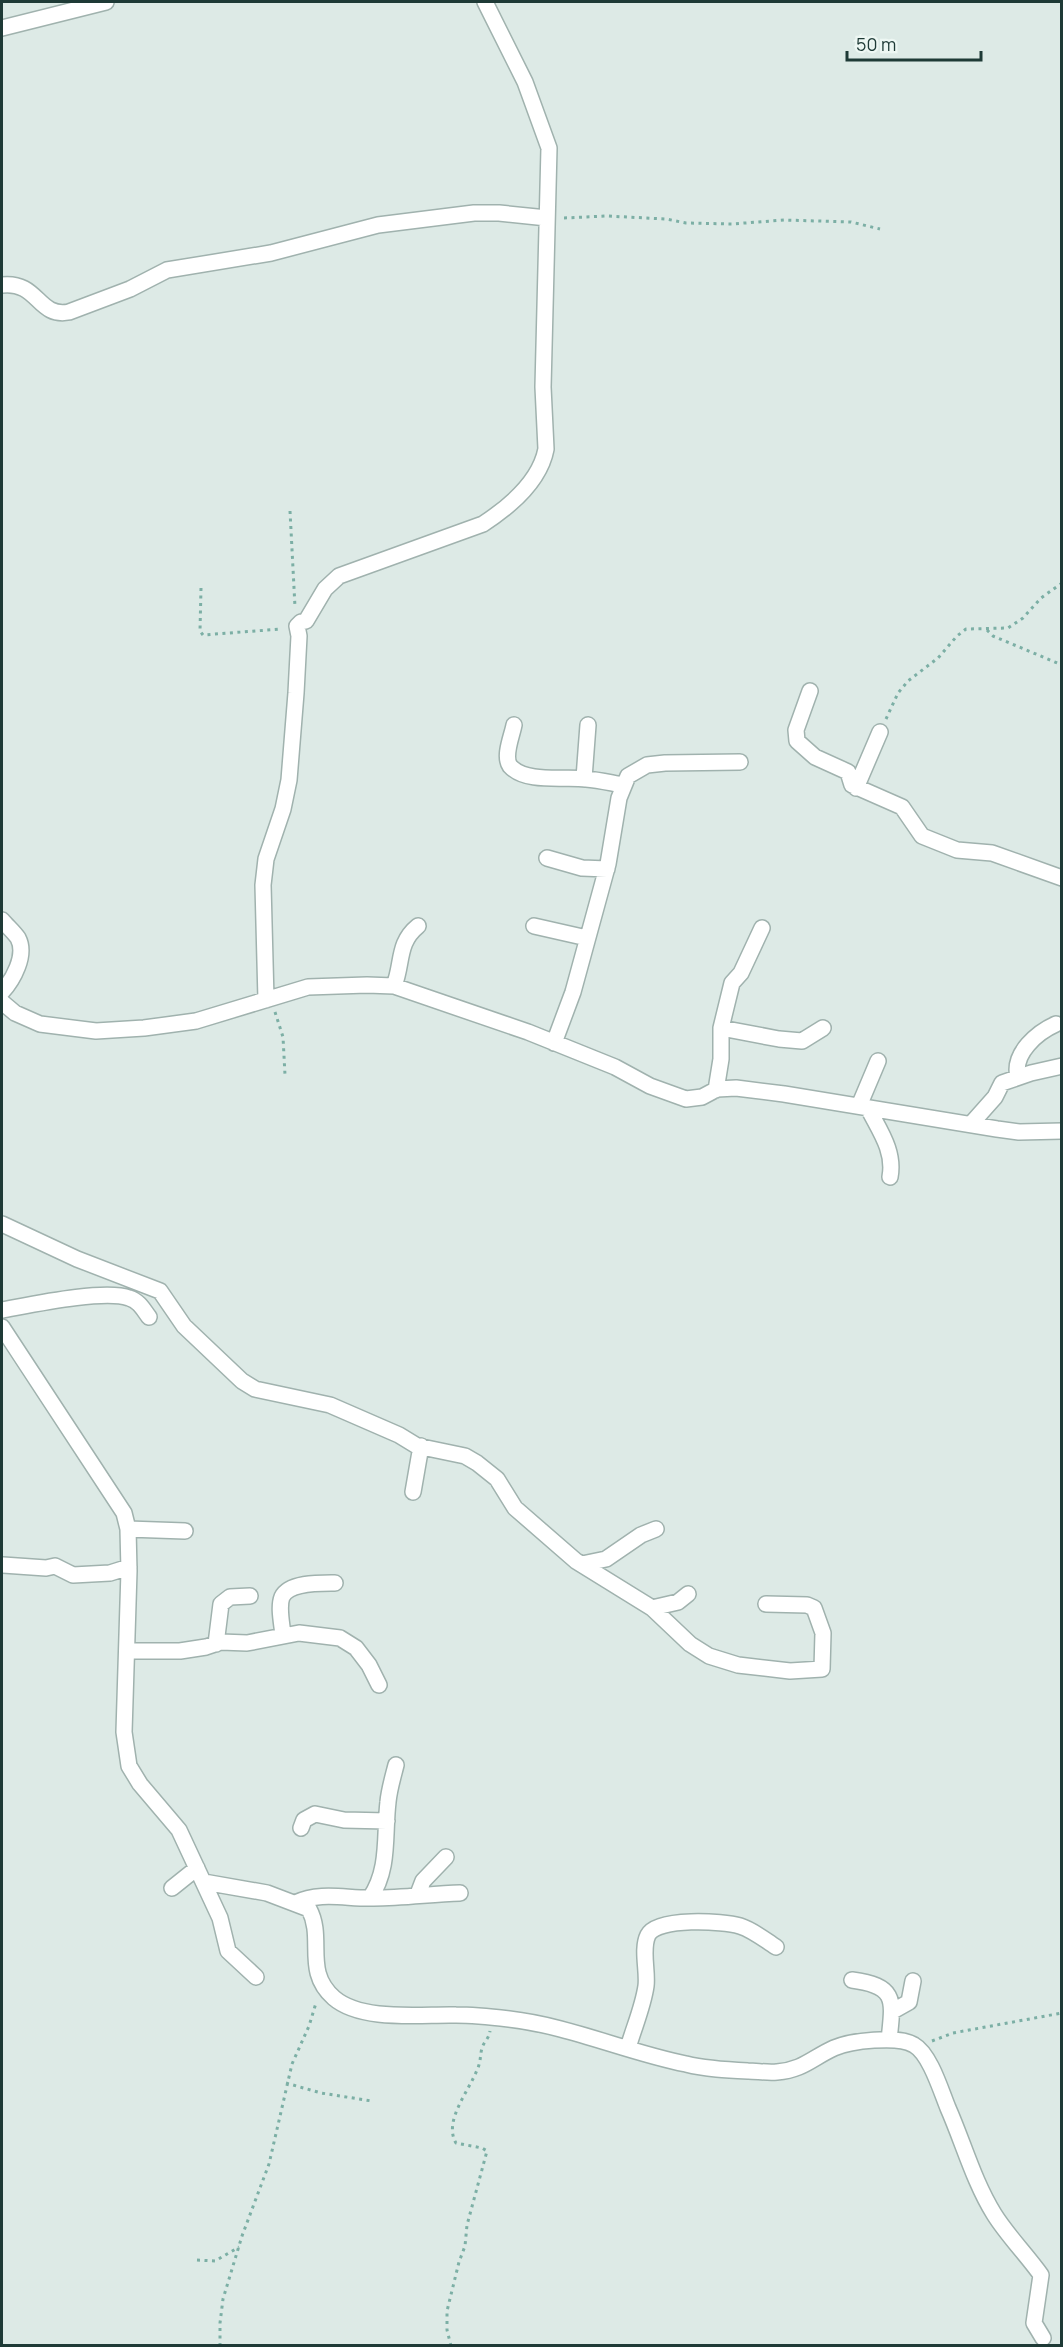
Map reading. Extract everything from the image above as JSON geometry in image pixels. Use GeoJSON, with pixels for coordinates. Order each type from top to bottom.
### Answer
{"type":"FeatureCollection","features":[{"type":"Feature","properties":{"kind":"street"},"geometry":{"type":"LineString","coordinates":[[2,28],[106,2]]}},
{"type":"Feature","properties":{"kind":"street"},"geometry":{"type":"LineString","coordinates":[[269,999],[263,885],[266,859],[283,809],[289,780],[299,624],[306,621],[325,589],[339,576],[483,524],[502,512],[523,491],[539,469],[546,449],[543,387],[549,148],[525,82],[484,2]]}},
{"type":"Feature","properties":{"kind":"street"},"geometry":{"type":"LineString","coordinates":[[2,285],[17,284],[24,287],[49,309],[59,314],[82,308],[130,289],[167,270],[271,253],[378,225],[474,213],[499,213],[547,219]]}},
{"type":"Feature","properties":{"kind":"street"},"geometry":{"type":"LineString","coordinates":[[810,691],[796,730],[797,741],[815,757],[848,772],[852,785],[856,788],[902,807],[922,836],[957,850],[992,853],[1062,878]]}},
{"type":"Feature","properties":{"kind":"street"},"geometry":{"type":"LineString","coordinates":[[514,725],[507,758],[511,766],[521,772],[543,778],[584,778],[623,784]]}},
{"type":"Feature","properties":{"kind":"street"},"geometry":{"type":"LineString","coordinates":[[584,778],[588,725]]}},
{"type":"Feature","properties":{"kind":"street"},"geometry":{"type":"LineString","coordinates":[[856,788],[880,732]]}},
{"type":"Feature","properties":{"kind":"street"},"geometry":{"type":"LineString","coordinates":[[554,1043],[573,992],[607,869],[616,808],[623,784],[628,776],[647,765],[740,762]]}},
{"type":"Feature","properties":{"kind":"street"},"geometry":{"type":"LineString","coordinates":[[547,858],[582,868],[607,869]]}},
{"type":"Feature","properties":{"kind":"street"},"geometry":{"type":"LineString","coordinates":[[2,920],[17,936],[20,943],[20,959],[2,992]]}},
{"type":"Feature","properties":{"kind":"street"},"geometry":{"type":"LineString","coordinates":[[394,986],[401,964],[402,946],[408,934],[418,926]]}},
{"type":"Feature","properties":{"kind":"street"},"geometry":{"type":"LineString","coordinates":[[534,926],[587,938]]}},
{"type":"Feature","properties":{"kind":"street"},"geometry":{"type":"LineString","coordinates":[[716,1090],[721,1059],[721,1028],[732,983],[741,973],[762,928]]}},
{"type":"Feature","properties":{"kind":"street"},"geometry":{"type":"LineString","coordinates":[[2,1002],[15,1013],[39,1024],[96,1031],[196,1021],[308,987],[394,986],[554,1043],[615,1067],[650,1086],[686,1099],[702,1097],[716,1090],[736,1088],[1020,1132],[1062,1131]]}},
{"type":"Feature","properties":{"kind":"street"},"geometry":{"type":"LineString","coordinates":[[1018,1077],[1016,1069],[1031,1041],[1040,1031],[1056,1024]]}},
{"type":"Feature","properties":{"kind":"street"},"geometry":{"type":"LineString","coordinates":[[721,1028],[778,1039],[802,1041],[823,1028]]}},
{"type":"Feature","properties":{"kind":"street"},"geometry":{"type":"LineString","coordinates":[[863,1107],[878,1061]]}},
{"type":"Feature","properties":{"kind":"street"},"geometry":{"type":"LineString","coordinates":[[971,1124],[995,1097],[1002,1083],[1062,1066]]}},
{"type":"Feature","properties":{"kind":"street"},"geometry":{"type":"LineString","coordinates":[[863,1107],[887,1144],[891,1158],[890,1177]]}},
{"type":"Feature","properties":{"kind":"street"},"geometry":{"type":"LineString","coordinates":[[2,1224],[78,1259],[160,1291],[184,1326],[242,1381],[255,1389],[330,1405],[421,1446],[465,1456],[488,1470],[502,1486],[515,1508],[582,1564],[652,1608],[690,1644],[709,1656],[738,1665],[790,1671],[822,1670],[823,1634],[814,1608],[807,1605],[766,1604]]}},
{"type":"Feature","properties":{"kind":"street"},"geometry":{"type":"LineString","coordinates":[[2,1310],[84,1297],[120,1295],[139,1303],[149,1317]]}},
{"type":"Feature","properties":{"kind":"street"},"geometry":{"type":"LineString","coordinates":[[2,1327],[124,1513],[128,1529],[129,1567],[124,1732],[129,1766],[140,1784],[180,1830],[220,1918],[228,1951],[256,1977]]}},
{"type":"Feature","properties":{"kind":"street"},"geometry":{"type":"LineString","coordinates":[[413,1492],[421,1446]]}},
{"type":"Feature","properties":{"kind":"street"},"geometry":{"type":"LineString","coordinates":[[128,1529],[184,1531]]}},
{"type":"Feature","properties":{"kind":"street"},"geometry":{"type":"LineString","coordinates":[[582,1564],[606,1559],[641,1535],[656,1529]]}},
{"type":"Feature","properties":{"kind":"street"},"geometry":{"type":"LineString","coordinates":[[3,1565],[46,1568],[55,1566],[73,1575],[110,1573],[129,1567]]}},
{"type":"Feature","properties":{"kind":"street"},"geometry":{"type":"LineString","coordinates":[[283,1635],[282,1598],[286,1592],[303,1584],[335,1582]]}},
{"type":"Feature","properties":{"kind":"street"},"geometry":{"type":"LineString","coordinates":[[652,1608],[678,1602],[688,1594]]}},
{"type":"Feature","properties":{"kind":"street"},"geometry":{"type":"LineString","coordinates":[[216,1644],[221,1604],[230,1597],[250,1596]]}},
{"type":"Feature","properties":{"kind":"street"},"geometry":{"type":"LineString","coordinates":[[128,1651],[180,1651],[221,1642],[247,1643],[299,1634],[340,1638],[356,1648],[369,1665],[379,1685]]}},
{"type":"Feature","properties":{"kind":"street"},"geometry":{"type":"LineString","coordinates":[[370,1898],[378,1887],[382,1873],[388,1802],[396,1765]]}},
{"type":"Feature","properties":{"kind":"street"},"geometry":{"type":"LineString","coordinates":[[301,1828],[304,1820],[315,1814],[344,1820],[387,1821]]}},
{"type":"Feature","properties":{"kind":"street"},"geometry":{"type":"LineString","coordinates":[[418,1894],[423,1881],[446,1857]]}},
{"type":"Feature","properties":{"kind":"street"},"geometry":{"type":"LineString","coordinates":[[172,1888],[197,1868]]}},
{"type":"Feature","properties":{"kind":"street"},"geometry":{"type":"LineString","coordinates":[[204,1882],[267,1893],[309,1909],[315,1919],[315,1958],[321,1982],[335,1999],[345,2006],[358,2010],[409,2016],[457,2015],[509,2019],[566,2030],[684,2064],[710,2069],[774,2073],[802,2066],[834,2048],[889,2040],[913,2044],[920,2050],[930,2066],[974,2174],[993,2213],[1041,2275],[1034,2323],[1043,2338]]}},
{"type":"Feature","properties":{"kind":"street"},"geometry":{"type":"LineString","coordinates":[[295,1903],[310,1896],[320,1895],[370,1898],[460,1893]]}},
{"type":"Feature","properties":{"kind":"street"},"geometry":{"type":"LineString","coordinates":[[628,2048],[644,2000],[646,1937],[651,1930],[689,1921],[723,1923],[739,1926],[776,1947]]}},
{"type":"Feature","properties":{"kind":"street"},"geometry":{"type":"LineString","coordinates":[[852,1980],[872,1983],[888,1994],[893,2012],[889,2040]]}},
{"type":"Feature","properties":{"kind":"street"},"geometry":{"type":"LineString","coordinates":[[893,2012],[909,2002],[913,1981]]}},
{"type":"Feature","properties":{"kind":"path"},"geometry":{"type":"LineString","coordinates":[[547,219],[607,216],[666,219],[686,223],[732,224],[794,220],[851,222],[880,229]]}},
{"type":"Feature","properties":{"kind":"path"},"geometry":{"type":"LineString","coordinates":[[201,588],[200,631],[203,635],[248,633],[299,624],[296,615],[290,511]]}},
{"type":"Feature","properties":{"kind":"path"},"geometry":{"type":"LineString","coordinates":[[880,732],[898,693],[908,681],[938,658],[957,636],[966,629],[1008,628],[1023,618],[1041,598],[1062,583]]}},
{"type":"Feature","properties":{"kind":"path"},"geometry":{"type":"LineString","coordinates":[[987,630],[993,636],[1062,665]]}},
{"type":"Feature","properties":{"kind":"path"},"geometry":{"type":"LineString","coordinates":[[269,999],[283,1037],[285,1075]]}},
{"type":"Feature","properties":{"kind":"path"},"geometry":{"type":"LineString","coordinates":[[220,2346],[219,2323],[223,2299],[269,2163],[286,2083],[309,2026],[321,1982]]}},
{"type":"Feature","properties":{"kind":"path"},"geometry":{"type":"LineString","coordinates":[[913,2044],[939,2040],[952,2033],[1062,2013]]}},
{"type":"Feature","properties":{"kind":"path"},"geometry":{"type":"LineString","coordinates":[[451,2346],[447,2330],[447,2311],[487,2151],[456,2143],[451,2129],[458,2108],[482,2059],[482,2049],[489,2038],[489,2017]]}},
{"type":"Feature","properties":{"kind":"path"},"geometry":{"type":"LineString","coordinates":[[286,2083],[321,2093],[372,2101]]}},
{"type":"Feature","properties":{"kind":"path"},"geometry":{"type":"LineString","coordinates":[[197,2260],[215,2261],[239,2247]]}}]}
